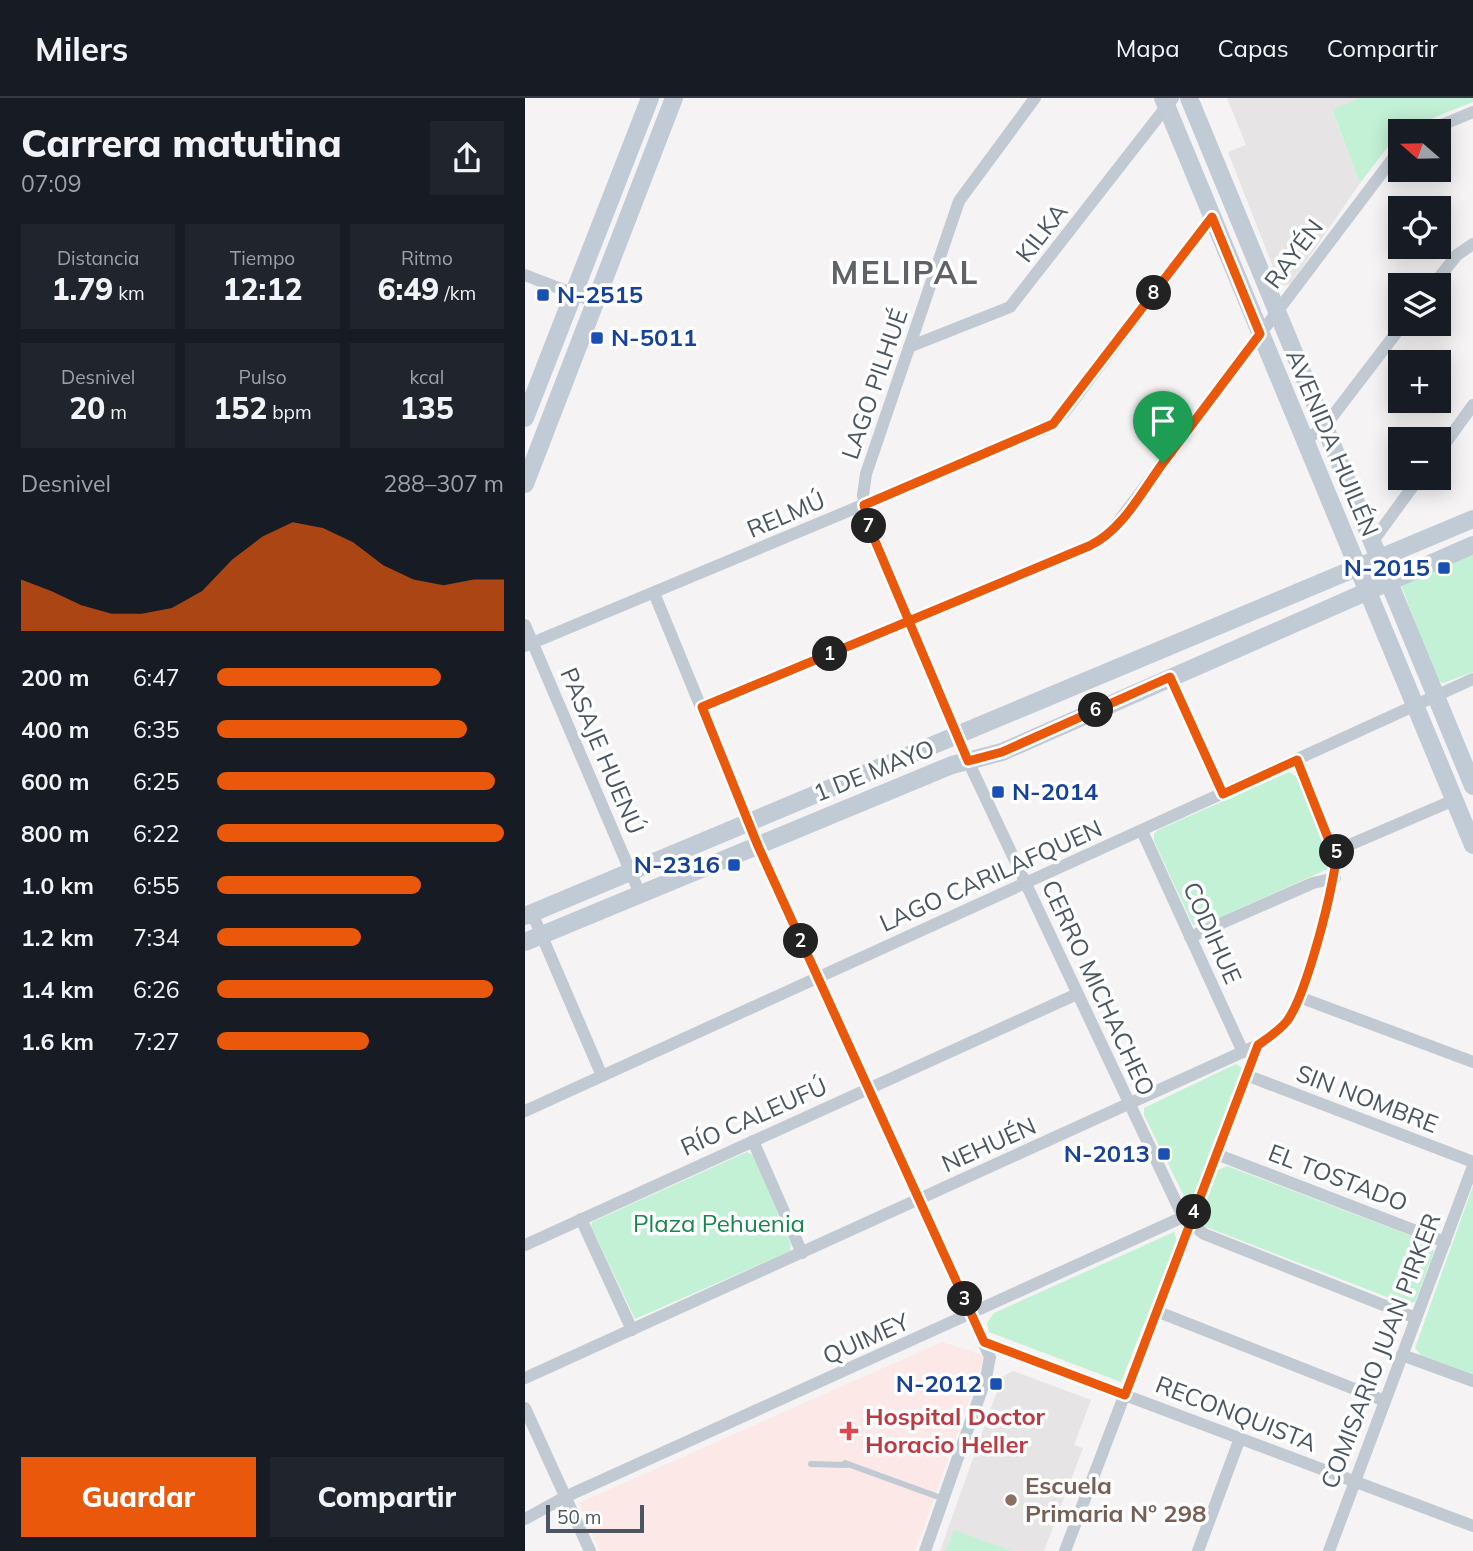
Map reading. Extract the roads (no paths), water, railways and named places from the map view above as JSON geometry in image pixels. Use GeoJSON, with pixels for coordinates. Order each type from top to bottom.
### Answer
{"type":"FeatureCollection","features":[{"type":"Feature","properties":{"kind":"main road"},"geometry":{"type":"LineString","coordinates":[[525,418],[650,98]]}},
{"type":"Feature","properties":{"kind":"main road","name":"AVENIDA HUILÉN"},"geometry":{"type":"LineString","coordinates":[[1189,98],[1381,557],[1473,786]]}},
{"type":"Feature","properties":{"kind":"main road"},"geometry":{"type":"LineString","coordinates":[[525,484],[672,99]]}},
{"type":"Feature","properties":{"kind":"main road","name":"AVENIDA HUILÉN"},"geometry":{"type":"LineString","coordinates":[[1167,101],[1260,334],[1454,800],[1467,815],[1473,845]]}},
{"type":"Feature","properties":{"kind":"main road","name":"1 DE MAYO"},"geometry":{"type":"LineString","coordinates":[[529,915],[1473,519]]}},
{"type":"Feature","properties":{"kind":"main road","name":"1 DE MAYO"},"geometry":{"type":"LineString","coordinates":[[533,938],[968,761],[1002,752],[1390,579],[1473,545]]}},
{"type":"Feature","properties":{"kind":"street","name":"LAGO PILHUÉ"},"geometry":{"type":"LineString","coordinates":[[864,505],[866,474],[963,193],[1035,98]]}},
{"type":"Feature","properties":{"kind":"street","name":"KILKA"},"geometry":{"type":"LineString","coordinates":[[909,347],[1010,307],[1167,101]]}},
{"type":"Feature","properties":{"kind":"street"},"geometry":{"type":"LineString","coordinates":[[1451,121],[1473,112]]}},
{"type":"Feature","properties":{"kind":"street","name":"RAYÉN"},"geometry":{"type":"LineString","coordinates":[[702,707],[1097,542],[1109,534],[1388,165]]}},
{"type":"Feature","properties":{"kind":"street","name":"RELMÚ"},"geometry":{"type":"LineString","coordinates":[[529,644],[1053,424],[1212,217]]}},
{"type":"Feature","properties":{"kind":"street"},"geometry":{"type":"LineString","coordinates":[[1443,273],[1457,255],[1473,244]]}},
{"type":"Feature","properties":{"kind":"street"},"geometry":{"type":"LineString","coordinates":[[525,275],[595,302]]}},
{"type":"Feature","properties":{"kind":"street"},"geometry":{"type":"LineString","coordinates":[[1305,442],[1325,426],[1394,336]]}},
{"type":"Feature","properties":{"kind":"street"},"geometry":{"type":"LineString","coordinates":[[1451,435],[1473,405]]}},
{"type":"Feature","properties":{"kind":"street"},"geometry":{"type":"LineString","coordinates":[[1373,541],[1410,490]]}},
{"type":"Feature","properties":{"kind":"street","name":"CERRO MICHACHEO"},"geometry":{"type":"LineString","coordinates":[[864,505],[870,529],[968,761],[1186,1221]]}},
{"type":"Feature","properties":{"kind":"street"},"geometry":{"type":"LineString","coordinates":[[654,593],[758,846],[990,1357],[989,1371],[925,1551]]}},
{"type":"Feature","properties":{"kind":"street","name":"PASAJE HUENÚ"},"geometry":{"type":"LineString","coordinates":[[525,625],[529,644],[640,894]]}},
{"type":"Feature","properties":{"kind":"street"},"geometry":{"type":"LineString","coordinates":[[1170,677],[1223,794]]}},
{"type":"Feature","properties":{"kind":"street","name":"LAGO CARILAFQUEN"},"geometry":{"type":"LineString","coordinates":[[525,1111],[1415,707],[1473,678]]}},
{"type":"Feature","properties":{"kind":"street"},"geometry":{"type":"LineString","coordinates":[[1297,760],[1328,838],[1337,846],[1346,846],[1454,800]]}},
{"type":"Feature","properties":{"kind":"street","name":"CODIHUE"},"geometry":{"type":"LineString","coordinates":[[1142,831],[1243,1052]]}},
{"type":"Feature","properties":{"kind":"street","name":"NEHUÉN"},"geometry":{"type":"LineString","coordinates":[[525,1378],[1258,1045],[1287,1021],[1299,997],[1335,878],[1337,846]]}},
{"type":"Feature","properties":{"kind":"street"},"geometry":{"type":"LineString","coordinates":[[1190,937],[1313,883],[1335,878]]}},
{"type":"Feature","properties":{"kind":"street"},"geometry":{"type":"LineString","coordinates":[[529,915],[533,938],[602,1076]]}},
{"type":"Feature","properties":{"kind":"street","name":"RÍO CALEUFÚ"},"geometry":{"type":"LineString","coordinates":[[525,1245],[1077,994]]}},
{"type":"Feature","properties":{"kind":"street"},"geometry":{"type":"LineString","coordinates":[[1299,997],[1473,1062]]}},
{"type":"Feature","properties":{"kind":"street"},"geometry":{"type":"LineString","coordinates":[[1065,1551],[1157,1311],[1186,1221],[1216,1154],[1258,1045]]}},
{"type":"Feature","properties":{"kind":"street","name":"SIN NOMBRE"},"geometry":{"type":"LineString","coordinates":[[1246,1075],[1473,1164]]}},
{"type":"Feature","properties":{"kind":"street"},"geometry":{"type":"LineString","coordinates":[[753,1141],[802,1253]]}},
{"type":"Feature","properties":{"kind":"street","name":"EL TOSTADO"},"geometry":{"type":"LineString","coordinates":[[1216,1154],[1445,1241]]}},
{"type":"Feature","properties":{"kind":"street","name":"COMISARIO JUAN PIRKER"},"geometry":{"type":"LineString","coordinates":[[1329,1551],[1473,1164]]}},
{"type":"Feature","properties":{"kind":"street"},"geometry":{"type":"LineString","coordinates":[[581,1219],[632,1330]]}},
{"type":"Feature","properties":{"kind":"street"},"geometry":{"type":"LineString","coordinates":[[1186,1221],[1204,1234],[1416,1318]]}},
{"type":"Feature","properties":{"kind":"street","name":"QUIMEY"},"geometry":{"type":"LineString","coordinates":[[525,1519],[565,1497],[1186,1221]]}},
{"type":"Feature","properties":{"kind":"street"},"geometry":{"type":"LineString","coordinates":[[1157,1311],[1385,1401]]}},
{"type":"Feature","properties":{"kind":"street","name":"RECONQUISTA"},"geometry":{"type":"LineString","coordinates":[[984,1342],[1473,1526]]}},
{"type":"Feature","properties":{"kind":"street"},"geometry":{"type":"LineString","coordinates":[[1402,1355],[1473,1381]]}},
{"type":"Feature","properties":{"kind":"street"},"geometry":{"type":"LineString","coordinates":[[525,1408],[590,1551]]}},
{"type":"Feature","properties":{"kind":"street"},"geometry":{"type":"LineString","coordinates":[[1198,1551],[1240,1438]]}},
{"type":"Feature","properties":{"kind":"lane"},"geometry":{"type":"LineString","coordinates":[[811,1464],[846,1464],[944,1499]]}},
{"type":"Feature","properties":{"kind":"place","name":"N-2515"},"geometry":{"type":"Point","coordinates":[543,295]}},
{"type":"Feature","properties":{"kind":"place","name":"N-5011"},"geometry":{"type":"Point","coordinates":[597,338]}},
{"type":"Feature","properties":{"kind":"place","name":"N-2015"},"geometry":{"type":"Point","coordinates":[1444,568]}},
{"type":"Feature","properties":{"kind":"place","name":"N-2014"},"geometry":{"type":"Point","coordinates":[998,792]}},
{"type":"Feature","properties":{"kind":"place","name":"N-2316"},"geometry":{"type":"Point","coordinates":[734,865]}},
{"type":"Feature","properties":{"kind":"place","name":"N-2013"},"geometry":{"type":"Point","coordinates":[1164,1154]}},
{"type":"Feature","properties":{"kind":"place","name":"N-2012"},"geometry":{"type":"Point","coordinates":[996,1384]}},
{"type":"Feature","properties":{"kind":"place","name":"Hospital Doctor Horacio Heller"},"geometry":{"type":"Point","coordinates":[849,1431]}},
{"type":"Feature","properties":{"kind":"place","name":"Escuela Primaria Nº 298"},"geometry":{"type":"Point","coordinates":[1011,1500]}},
{"type":"Feature","properties":{"kind":"district","name":"MELIPAL"},"geometry":{"type":"Point","coordinates":[905,273]}},
{"type":"Feature","properties":{"kind":"park label","name":"Plaza Pehuenia"},"geometry":{"type":"Point","coordinates":[719,1224]}}]}
